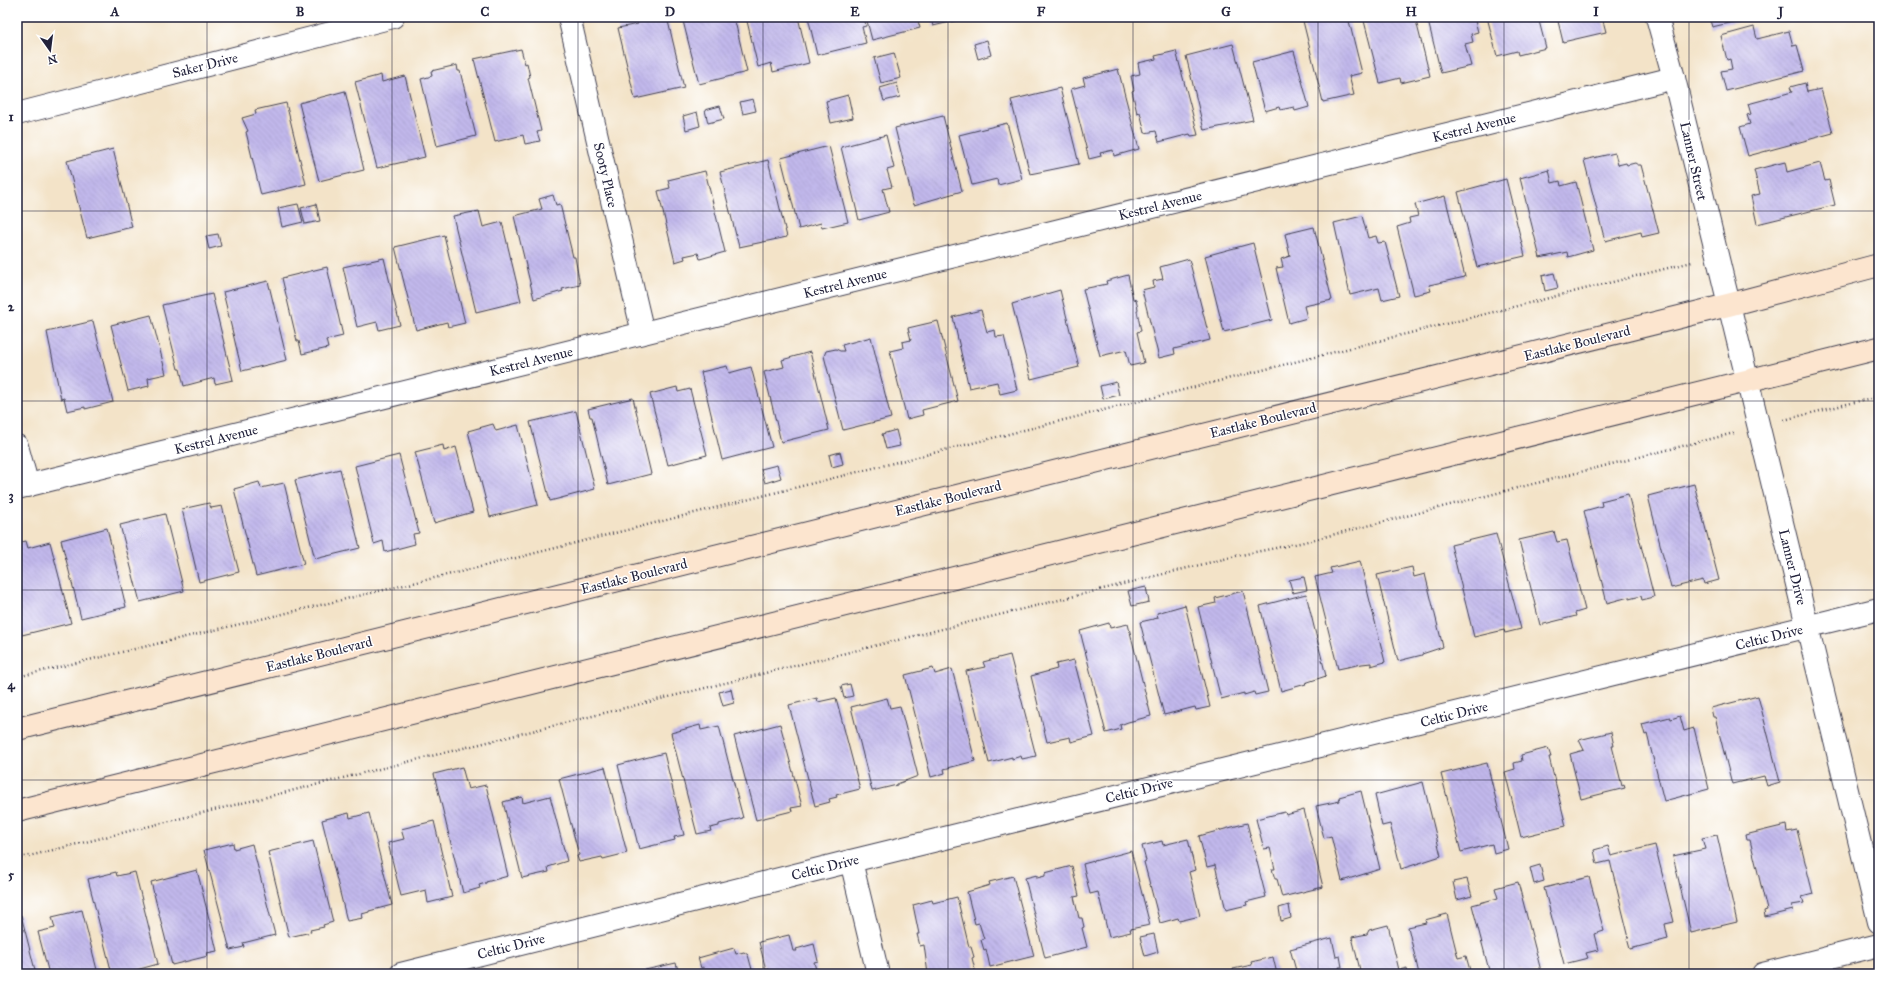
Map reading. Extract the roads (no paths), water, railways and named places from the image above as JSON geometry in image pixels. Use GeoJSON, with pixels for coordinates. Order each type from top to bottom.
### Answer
{"type":"FeatureCollection","features":[{"type":"Feature","properties":{"kind":"main road","name":"Eastlake Boulevard"},"geometry":{"type":"LineString","coordinates":[[17,729],[1728,305],[1879,265]]}},
{"type":"Feature","properties":{"kind":"main road"},"geometry":{"type":"LineString","coordinates":[[17,811],[1879,348]]}},
{"type":"Feature","properties":{"kind":"street","name":"Saker Drive"},"geometry":{"type":"LineString","coordinates":[[17,114],[393,17]]}},
{"type":"Feature","properties":{"kind":"street","name":"Sooty Place"},"geometry":{"type":"LineString","coordinates":[[569,17],[643,333]]}},
{"type":"Feature","properties":{"kind":"street","name":"Lanner Street"},"geometry":{"type":"LineString","coordinates":[[1657,17],[1674,78],[1728,305]]}},
{"type":"Feature","properties":{"kind":"street","name":"Kestrel Avenue"},"geometry":{"type":"LineString","coordinates":[[22,487],[1674,78]]}},
{"type":"Feature","properties":{"kind":"street","name":"Lanner Drive"},"geometry":{"type":"LineString","coordinates":[[1728,305],[1879,922]]}},
{"type":"Feature","properties":{"kind":"street"},"geometry":{"type":"LineString","coordinates":[[17,446],[22,487]]}},
{"type":"Feature","properties":{"kind":"street","name":"Celtic Drive"},"geometry":{"type":"LineString","coordinates":[[401,974],[851,861],[1879,609]]}},
{"type":"Feature","properties":{"kind":"street"},"geometry":{"type":"LineString","coordinates":[[851,861],[878,974]]}},
{"type":"Feature","properties":{"kind":"street"},"geometry":{"type":"LineString","coordinates":[[1763,974],[1879,945]]}}]}
